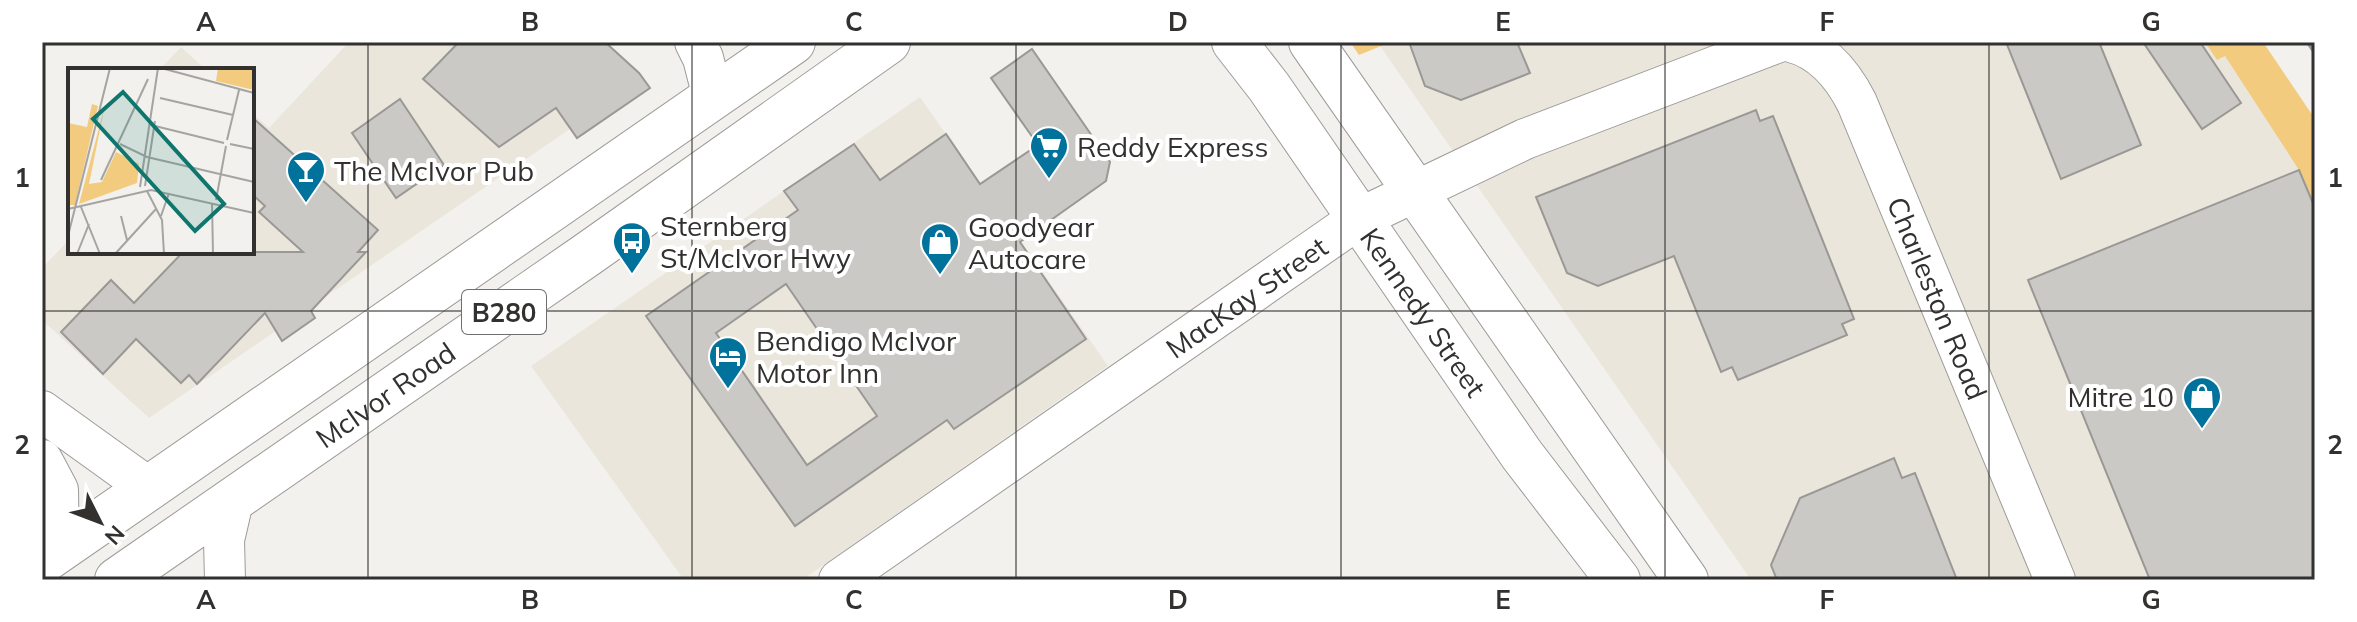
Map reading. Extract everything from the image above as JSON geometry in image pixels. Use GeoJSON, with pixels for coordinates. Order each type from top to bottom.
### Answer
{"type":"FeatureCollection","features":[{"type":"Feature","properties":{"kind":"main road","name":"McIvor Road"},"geometry":{"type":"LineString","coordinates":[[51,556],[793,42]]}},
{"type":"Feature","properties":{"kind":"main road","name":"McIvor Road"},"geometry":{"type":"LineString","coordinates":[[130,577],[233,501],[888,42]]}},
{"type":"Feature","properties":{"kind":"main road","name":"Kennedy Street"},"geometry":{"type":"LineString","coordinates":[[1234,42],[1269,87],[1522,455],[1618,580]]}},
{"type":"Feature","properties":{"kind":"main road"},"geometry":{"type":"LineString","coordinates":[[1311,42],[1686,580]]}},
{"type":"Feature","properties":{"kind":"main road"},"geometry":{"type":"LineString","coordinates":[[483,256],[567,227],[647,174],[660,182],[671,196]]}},
{"type":"Feature","properties":{"kind":"street"},"geometry":{"type":"LineString","coordinates":[[695,42],[703,58],[713,97]]}},
{"type":"Feature","properties":{"kind":"street","name":"MacKay Street"},"geometry":{"type":"LineString","coordinates":[[839,580],[1358,219],[1525,139],[1779,42]]}},
{"type":"Feature","properties":{"kind":"street","name":"Charleston Road"},"geometry":{"type":"LineString","coordinates":[[1791,42],[1805,46],[1836,68],[1857,103],[2055,580]]}},
{"type":"Feature","properties":{"kind":"street"},"geometry":{"type":"LineString","coordinates":[[42,411],[149,488]]}},
{"type":"Feature","properties":{"kind":"street"},"geometry":{"type":"LineString","coordinates":[[42,460],[58,490],[51,556]]}},
{"type":"Feature","properties":{"kind":"street"},"geometry":{"type":"LineString","coordinates":[[225,580],[224,540],[233,501]]}},
{"type":"Feature","properties":{"kind":"shaded area"},"geometry":{"type":"Polygon","coordinates":[[[349,42],[606,42],[644,78],[149,418],[42,320],[42,268],[68,241],[68,254],[254,254],[254,115],[269,128],[349,42]]]}},
{"type":"Feature","properties":{"kind":"shaded area"},"geometry":{"type":"Polygon","coordinates":[[[1350,42],[1391,42],[1359,55],[1350,42]]]}},
{"type":"Feature","properties":{"kind":"shaded area"},"geometry":{"type":"Polygon","coordinates":[[[1391,42],[2205,42],[2217,59],[2225,55],[2299,170],[2315,208],[2315,580],[1751,580],[1380,46],[1391,42]]]}},
{"type":"Feature","properties":{"kind":"shaded area"},"geometry":{"type":"Polygon","coordinates":[[[2205,42],[2263,42],[2315,119],[2315,208],[2299,170],[2225,56],[2217,60],[2205,42]]]}},
{"type":"Feature","properties":{"kind":"shaded area"},"geometry":{"type":"Polygon","coordinates":[[[181,47],[204,68],[161,68],[181,47]]]}},
{"type":"Feature","properties":{"kind":"shaded area"},"geometry":{"type":"Polygon","coordinates":[[[920,97],[1108,366],[802,580],[684,580],[531,366],[920,97]]]}},
{"type":"Feature","properties":{"kind":"building"},"geometry":{"type":"Polygon","coordinates":[[[459,42],[605,42],[639,73],[650,88],[577,138],[556,108],[499,147],[423,79],[459,42]]]}},
{"type":"Feature","properties":{"kind":"building"},"geometry":{"type":"Polygon","coordinates":[[[1409,42],[1517,42],[1530,73],[1461,100],[1425,86],[1409,42]]]}},
{"type":"Feature","properties":{"kind":"building"},"geometry":{"type":"Polygon","coordinates":[[[2006,42],[2099,42],[2141,145],[2061,179],[2006,42]]]}},
{"type":"Feature","properties":{"kind":"building"},"geometry":{"type":"Polygon","coordinates":[[[2143,42],[2200,42],[2241,103],[2202,129],[2143,42]]]}},
{"type":"Feature","properties":{"kind":"building"},"geometry":{"type":"Polygon","coordinates":[[[1032,49],[1110,162],[1106,181],[1020,242],[1086,339],[954,429],[947,420],[795,526],[646,316],[798,210],[784,191],[854,144],[880,180],[946,134],[980,184],[1038,145],[991,78],[1032,49]],[[786,284],[716,333],[807,465],[877,416],[786,284]]]}},
{"type":"Feature","properties":{"kind":"building"},"geometry":{"type":"Polygon","coordinates":[[[400,99],[444,165],[396,198],[352,133],[400,99]]]}},
{"type":"Feature","properties":{"kind":"building"},"geometry":{"type":"Polygon","coordinates":[[[1756,110],[1760,121],[1773,116],[1854,319],[1842,324],[1847,335],[1738,380],[1732,367],[1721,372],[1674,256],[1598,286],[1567,273],[1536,197],[1756,110]]]}},
{"type":"Feature","properties":{"kind":"building"},"geometry":{"type":"Polygon","coordinates":[[[254,119],[378,230],[358,252],[366,252],[311,311],[315,318],[282,341],[265,313],[197,384],[189,375],[181,383],[136,339],[103,374],[61,332],[111,280],[134,303],[181,254],[303,252],[259,212],[265,206],[254,196],[254,119]]]}},
{"type":"Feature","properties":{"kind":"building","name":"Mitre 10"},"geometry":{"type":"Polygon","coordinates":[[[2299,170],[2315,208],[2315,580],[2150,580],[2028,280],[2299,170]]]}},
{"type":"Feature","properties":{"kind":"building"},"geometry":{"type":"Polygon","coordinates":[[[1894,458],[1902,478],[1915,473],[1957,580],[1777,580],[1771,565],[1800,498],[1894,458]]]}},
{"type":"Feature","properties":{"kind":"railway"},"geometry":{"type":"LineString","coordinates":[[2309,42],[2315,51]]}},
{"type":"Feature","properties":{"kind":"place","name":"Reddy Express"},"geometry":{"type":"Point","coordinates":[1049,180]}},
{"type":"Feature","properties":{"kind":"place","name":"The McIvor Pub"},"geometry":{"type":"Point","coordinates":[306,204]}},
{"type":"Feature","properties":{"kind":"place","name":"Sternberg St/McIvor Hwy"},"geometry":{"type":"Point","coordinates":[632,275]}},
{"type":"Feature","properties":{"kind":"place","name":"Goodyear Autocare"},"geometry":{"type":"Point","coordinates":[940,276]}},
{"type":"Feature","properties":{"kind":"place","name":"Bendigo McIvor Motor Inn"},"geometry":{"type":"Point","coordinates":[728,390]}},
{"type":"Feature","properties":{"kind":"place","name":"Mitre 10"},"geometry":{"type":"Point","coordinates":[2202,430]}}]}
